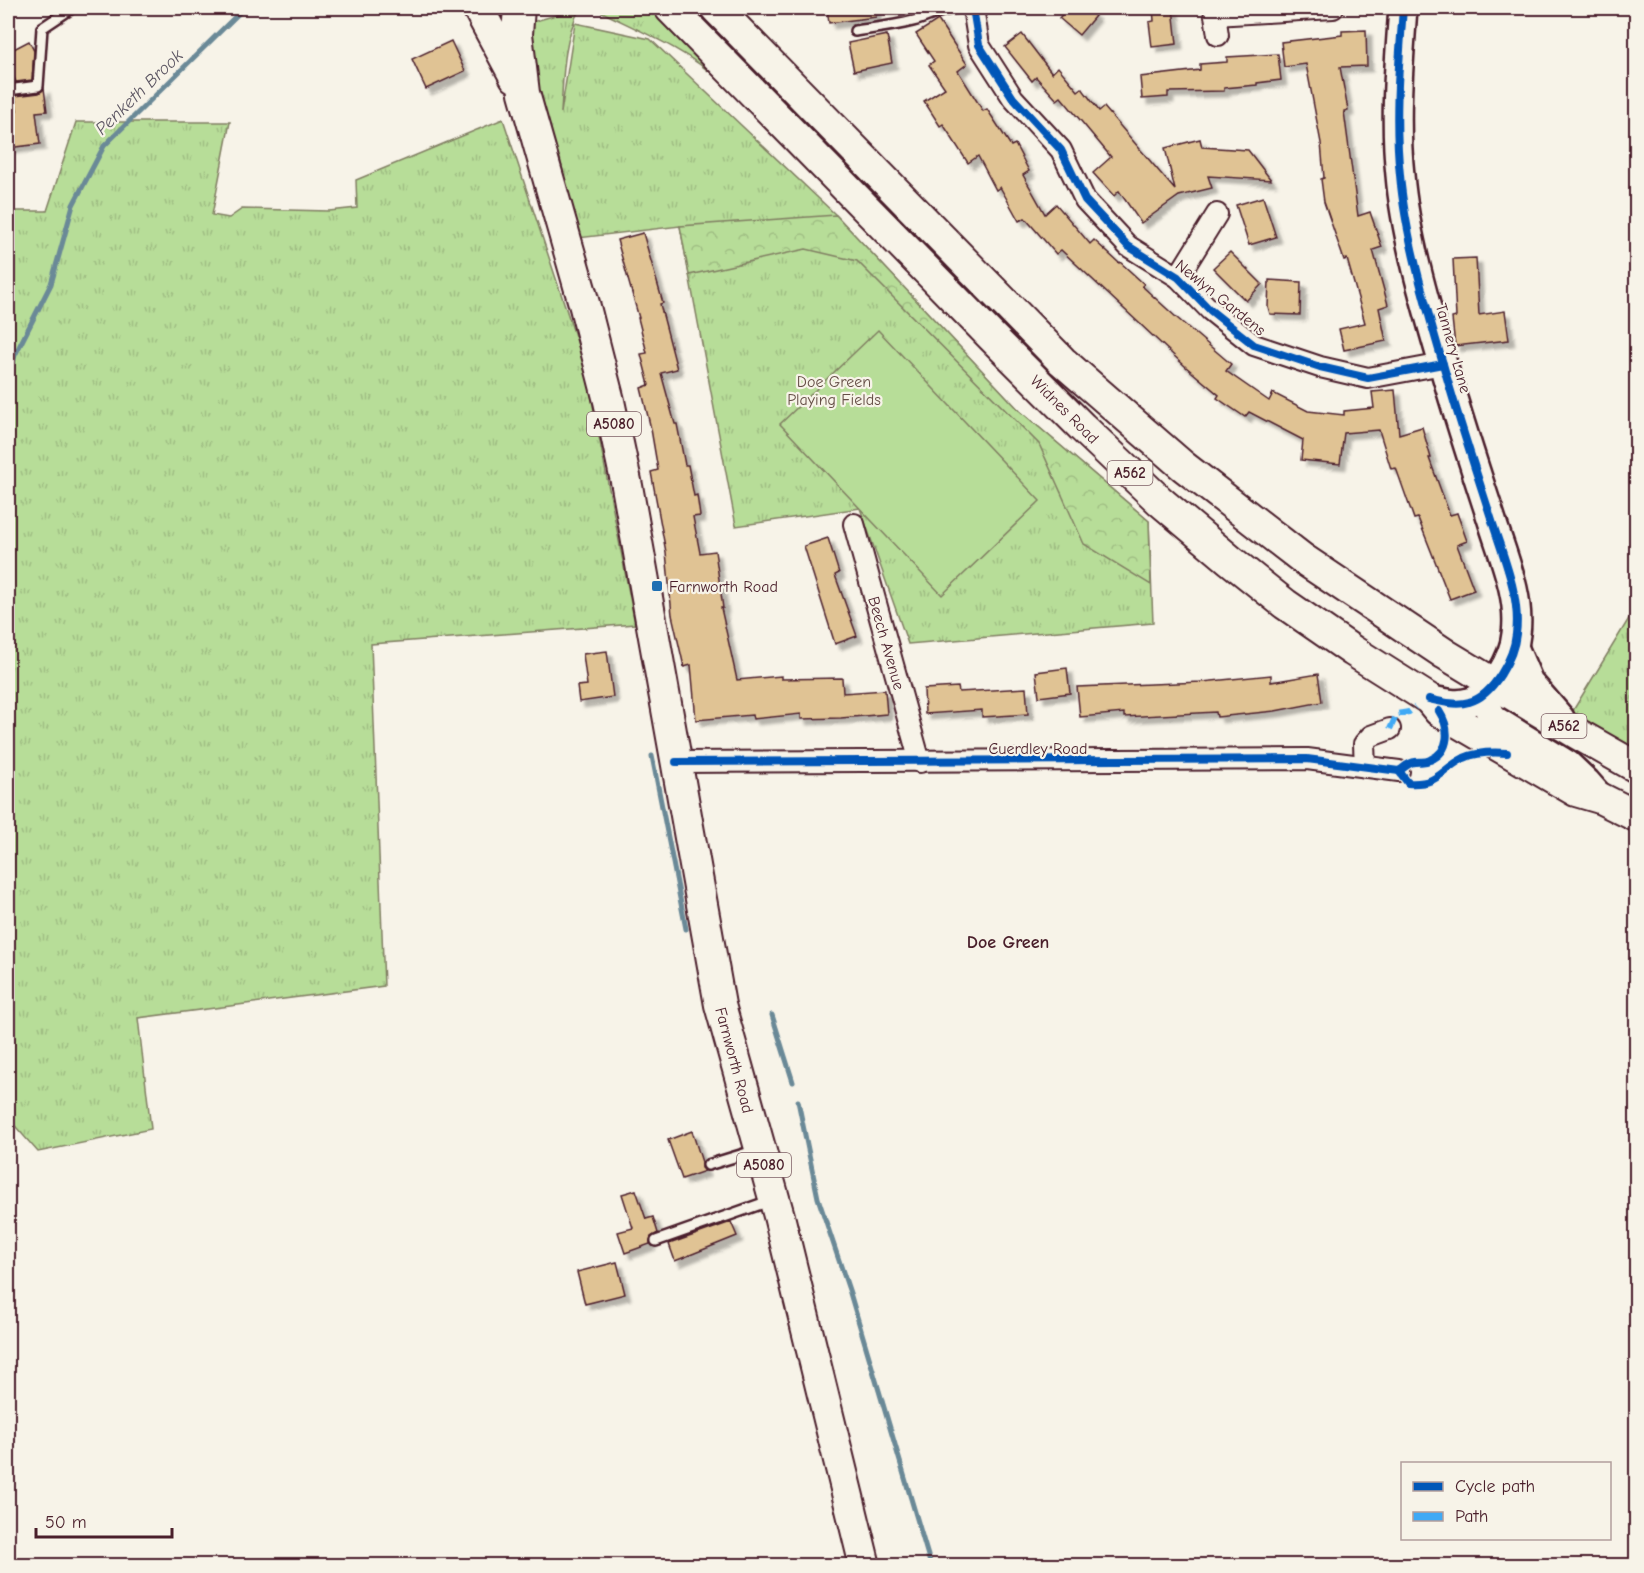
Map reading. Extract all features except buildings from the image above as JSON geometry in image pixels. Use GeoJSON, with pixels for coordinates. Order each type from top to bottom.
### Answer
{"type":"FeatureCollection","features":[{"type":"Feature","properties":{"kind":"main road","name":"Farnworth Road"},"geometry":{"type":"LineString","coordinates":[[478,8],[524,93]]}},
{"type":"Feature","properties":{"kind":"main road","name":"Farnworth Road"},"geometry":{"type":"LineString","coordinates":[[519,8],[517,34],[524,93],[585,307],[609,401],[627,486],[720,1005],[809,1333],[865,1566]]}},
{"type":"Feature","properties":{"kind":"main road","name":"Widnes Road"},"geometry":{"type":"LineString","coordinates":[[670,8],[1082,427],[1160,501],[1230,560],[1286,604],[1353,651],[1429,699],[1439,711],[1507,753],[1576,791],[1600,798],[1636,816]]}},
{"type":"Feature","properties":{"kind":"main road","name":"Widnes Road"},"geometry":{"type":"LineString","coordinates":[[716,8],[1014,314],[1062,361],[1183,466],[1303,559],[1493,684],[1636,767]]}},
{"type":"Feature","properties":{"kind":"street","name":"Newlyn Gardens"},"geometry":{"type":"LineString","coordinates":[[973,8],[980,45],[1014,98],[1061,150],[1085,200],[1128,246],[1178,277],[1210,310],[1254,345],[1320,367],[1368,378],[1443,364]]}},
{"type":"Feature","properties":{"kind":"street"},"geometry":{"type":"LineString","coordinates":[[1216,19],[1333,8]]}},
{"type":"Feature","properties":{"kind":"street","name":"Tannery Lane"},"geometry":{"type":"LineString","coordinates":[[1403,8],[1397,90],[1397,142],[1400,176],[1412,245],[1443,364],[1508,574],[1516,617],[1517,633],[1514,647],[1493,684]]}},
{"type":"Feature","properties":{"kind":"street","name":"Newlyn Gardens"},"geometry":{"type":"LineString","coordinates":[[1178,277],[1217,214]]}},
{"type":"Feature","properties":{"kind":"street","name":"Beech Avenue"},"geometry":{"type":"LineString","coordinates":[[854,524],[920,762]]}},
{"type":"Feature","properties":{"kind":"street"},"geometry":{"type":"LineString","coordinates":[[1514,647],[1529,682],[1576,733]]}},
{"type":"Feature","properties":{"kind":"street"},"geometry":{"type":"LineString","coordinates":[[1429,699],[1456,704],[1470,702],[1481,697],[1493,684]]}},
{"type":"Feature","properties":{"kind":"street"},"geometry":{"type":"LineString","coordinates":[[1493,684],[1486,699],[1493,720],[1568,765],[1600,798]]}},
{"type":"Feature","properties":{"kind":"street"},"geometry":{"type":"LineString","coordinates":[[1365,767],[1364,744],[1371,736],[1390,729]]}},
{"type":"Feature","properties":{"kind":"street","name":"Cuerdley Road"},"geometry":{"type":"LineString","coordinates":[[676,762],[1307,759],[1399,771]]}},
{"type":"Feature","properties":{"kind":"lane"},"geometry":{"type":"LineString","coordinates":[[8,90],[38,86],[42,28],[72,8]]}},
{"type":"Feature","properties":{"kind":"lane"},"geometry":{"type":"LineString","coordinates":[[855,31],[901,24],[929,16],[943,9],[959,8]]}},
{"type":"Feature","properties":{"kind":"lane"},"geometry":{"type":"LineString","coordinates":[[708,1165],[760,1150]]}},
{"type":"Feature","properties":{"kind":"lane"},"geometry":{"type":"LineString","coordinates":[[656,1241],[774,1199]]}},
{"type":"Feature","properties":{"kind":"green space","name":"Doe Green Playing Fields"},"geometry":{"type":"Polygon","coordinates":[[[580,8],[567,46],[561,113],[575,23],[650,39],[836,215],[1020,411],[1149,521],[1153,623],[908,644],[860,508],[736,526],[680,226],[578,238],[560,158],[553,160],[529,55],[532,22],[580,8]]]}},
{"type":"Feature","properties":{"kind":"green space"},"geometry":{"type":"Polygon","coordinates":[[[594,8],[655,8],[723,76],[719,80],[676,49],[594,8]]]}},
{"type":"Feature","properties":{"kind":"green space"},"geometry":{"type":"Polygon","coordinates":[[[751,59],[854,164],[845,173],[741,68],[751,59]]]}},
{"type":"Feature","properties":{"kind":"green space"},"geometry":{"type":"Polygon","coordinates":[[[503,119],[586,369],[635,624],[371,644],[384,986],[138,1018],[151,1129],[38,1152],[8,1118],[8,211],[47,211],[76,122],[230,122],[212,215],[229,218],[242,209],[329,211],[357,208],[356,180],[503,119]]]}},
{"type":"Feature","properties":{"kind":"green space"},"geometry":{"type":"Polygon","coordinates":[[[836,215],[1020,411],[1149,521],[1151,585],[1084,544],[1039,444],[857,261],[806,249],[689,275],[680,226],[836,215]]]}},
{"type":"Feature","properties":{"kind":"green space"},"geometry":{"type":"Polygon","coordinates":[[[878,330],[1040,501],[942,595],[780,424],[878,330]]]}},
{"type":"Feature","properties":{"kind":"green space"},"geometry":{"type":"Polygon","coordinates":[[[1636,607],[1636,759],[1566,722],[1636,607]]]}},
{"type":"Feature","properties":{"kind":"waterway","name":"Penketh Brook"},"geometry":{"type":"LineString","coordinates":[[8,381],[15,355],[51,284],[73,205],[104,146],[240,12],[249,8]]}},
{"type":"Feature","properties":{"kind":"waterway"},"geometry":{"type":"LineString","coordinates":[[652,756],[686,929]]}},
{"type":"Feature","properties":{"kind":"waterway"},"geometry":{"type":"LineString","coordinates":[[772,1015],[793,1082]]}},
{"type":"Feature","properties":{"kind":"waterway"},"geometry":{"type":"LineString","coordinates":[[798,1101],[818,1198],[850,1293],[931,1566]]}},
{"type":"Feature","properties":{"kind":"marked path"},"geometry":{"type":"LineString","coordinates":[[1390,729],[1397,714],[1409,712],[1415,707]]}},
{"type":"Feature","properties":{"kind":"cycle path"},"geometry":{"type":"LineString","coordinates":[[973,8],[979,45],[1013,98],[1061,150],[1085,200],[1128,246],[1178,277],[1210,310],[1254,345],[1320,367],[1368,378],[1443,364]]}},
{"type":"Feature","properties":{"kind":"cycle path"},"geometry":{"type":"LineString","coordinates":[[1403,8],[1397,133],[1406,222],[1423,295],[1449,384],[1511,579],[1517,620],[1514,643],[1507,664],[1486,692],[1478,698],[1459,704],[1429,699]]}},
{"type":"Feature","properties":{"kind":"cycle path"},"geometry":{"type":"LineString","coordinates":[[676,762],[1307,759],[1399,771],[1411,763],[1430,760],[1442,751],[1447,732],[1439,711]]}},
{"type":"Feature","properties":{"kind":"cycle path"},"geometry":{"type":"LineString","coordinates":[[1399,771],[1408,783],[1427,782],[1469,756],[1507,753]]}},
{"type":"Feature","properties":{"kind":"place","name":"Farnworth Road"},"geometry":{"type":"Point","coordinates":[657,586]}},
{"type":"Feature","properties":{"kind":"district","name":"Doe Green"},"geometry":{"type":"Point","coordinates":[1008,942]}}]}
